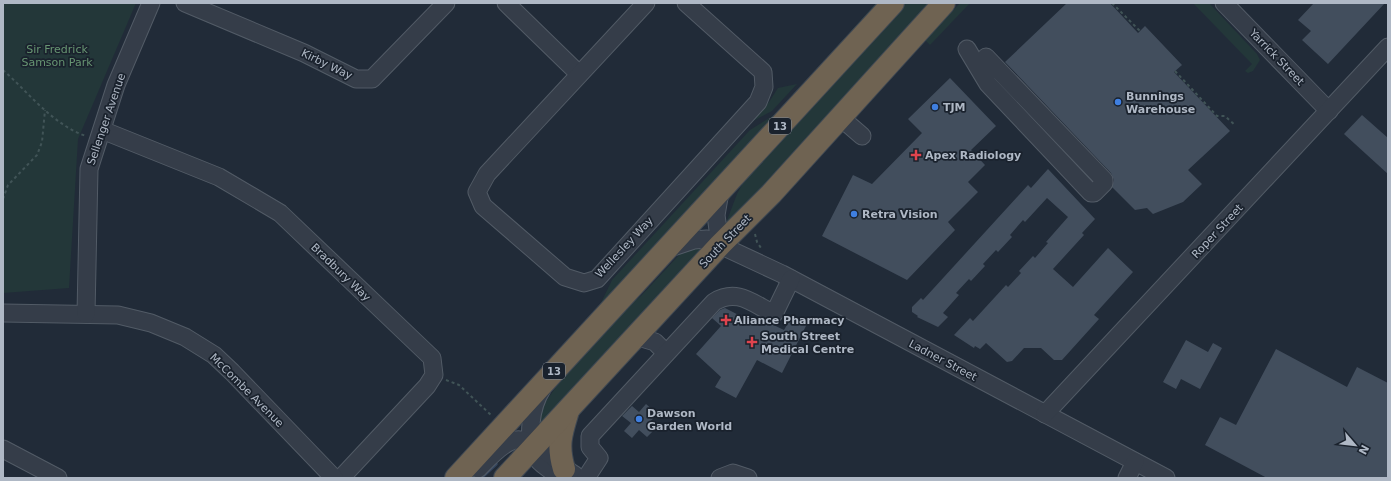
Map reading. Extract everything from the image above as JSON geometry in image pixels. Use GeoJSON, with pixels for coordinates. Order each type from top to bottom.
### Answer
{"type":"FeatureCollection","features":[{"type":"Feature","properties":{"kind":"highway","name":"13"},"geometry":{"type":"LineString","coordinates":[[456,478],[893,3]]}},
{"type":"Feature","properties":{"kind":"highway","name":"South Street"},"geometry":{"type":"LineString","coordinates":[[505,478],[720,245],[771,194],[944,3]]}},
{"type":"Feature","properties":{"kind":"highway"},"geometry":{"type":"LineString","coordinates":[[571,405],[560,441],[559,452],[573,476]]}},
{"type":"Feature","properties":{"kind":"street","name":"Sellenger Avenue"},"geometry":{"type":"LineString","coordinates":[[86,314],[89,169],[116,85],[151,3]]}},
{"type":"Feature","properties":{"kind":"street","name":"Kirby Way"},"geometry":{"type":"LineString","coordinates":[[185,3],[304,53],[356,79],[372,79],[446,3]]}},
{"type":"Feature","properties":{"kind":"street"},"geometry":{"type":"LineString","coordinates":[[506,3],[579,74]]}},
{"type":"Feature","properties":{"kind":"street","name":"Wellesley Way"},"geometry":{"type":"LineString","coordinates":[[646,3],[487,174],[477,192],[483,206],[565,277],[584,283],[597,278],[758,102],[764,87],[763,72],[686,3]]}},
{"type":"Feature","properties":{"kind":"street","name":"Yarrick Street"},"geometry":{"type":"LineString","coordinates":[[1224,3],[1329,110]]}},
{"type":"Feature","properties":{"kind":"street","name":"Roper Street"},"geometry":{"type":"LineString","coordinates":[[1045,414],[1388,47]]}},
{"type":"Feature","properties":{"kind":"street"},"geometry":{"type":"LineString","coordinates":[[967,49],[988,84],[1091,193],[1094,193],[1104,183],[1104,180],[986,57]]}},
{"type":"Feature","properties":{"kind":"street"},"geometry":{"type":"LineString","coordinates":[[840,117],[862,136]]}},
{"type":"Feature","properties":{"kind":"street","name":"Bradbury Way"},"geometry":{"type":"LineString","coordinates":[[100,135],[219,177],[280,213],[432,358],[434,375]]}},
{"type":"Feature","properties":{"kind":"street"},"geometry":{"type":"LineString","coordinates":[[720,192],[716,215],[720,245]]}},
{"type":"Feature","properties":{"kind":"street","name":"Ladner Street"},"geometry":{"type":"LineString","coordinates":[[667,249],[694,240],[707,239],[791,279],[1166,478]]}},
{"type":"Feature","properties":{"kind":"street"},"geometry":{"type":"LineString","coordinates":[[470,478],[491,455],[510,442],[520,439],[544,450],[573,476],[599,458],[590,447],[590,436],[714,302],[724,296],[738,295],[774,314],[791,279]]}},
{"type":"Feature","properties":{"kind":"street","name":"McCombe Avenue"},"geometry":{"type":"LineString","coordinates":[[3,313],[118,315],[151,323],[185,337],[201,347],[232,372],[334,478]]}},
{"type":"Feature","properties":{"kind":"street"},"geometry":{"type":"LineString","coordinates":[[635,336],[656,342],[666,353]]}},
{"type":"Feature","properties":{"kind":"street"},"geometry":{"type":"LineString","coordinates":[[533,446],[530,428],[532,414],[540,391],[560,365]]}},
{"type":"Feature","properties":{"kind":"street"},"geometry":{"type":"LineString","coordinates":[[341,478],[427,386],[434,375]]}},
{"type":"Feature","properties":{"kind":"street"},"geometry":{"type":"LineString","coordinates":[[3,448],[58,478]]}},
{"type":"Feature","properties":{"kind":"street"},"geometry":{"type":"LineString","coordinates":[[1127,478],[1135,462]]}},
{"type":"Feature","properties":{"kind":"street"},"geometry":{"type":"LineString","coordinates":[[720,478],[733,473],[748,478]]}},
{"type":"Feature","properties":{"kind":"path"},"geometry":{"type":"LineString","coordinates":[[1112,3],[1140,31]]}},
{"type":"Feature","properties":{"kind":"path"},"geometry":{"type":"LineString","coordinates":[[3,70],[45,110],[66,126],[83,135],[100,135]]}},
{"type":"Feature","properties":{"kind":"path"},"geometry":{"type":"LineString","coordinates":[[1175,72],[1217,116],[1225,116],[1235,125]]}},
{"type":"Feature","properties":{"kind":"path"},"geometry":{"type":"LineString","coordinates":[[3,199],[8,185],[37,155],[42,142],[45,110]]}},
{"type":"Feature","properties":{"kind":"path"},"geometry":{"type":"LineString","coordinates":[[755,231],[757,242],[763,250]]}},
{"type":"Feature","properties":{"kind":"path"},"geometry":{"type":"LineString","coordinates":[[434,375],[459,386],[494,418]]}},
{"type":"Feature","properties":{"kind":"green space","name":"Sir Fredrick Samson Park"},"geometry":{"type":"Polygon","coordinates":[[[3,3],[136,3],[78,139],[69,288],[3,293],[3,3]]]}},
{"type":"Feature","properties":{"kind":"green space"},"geometry":{"type":"Polygon","coordinates":[[[876,3],[884,3],[558,351],[600,305],[612,280],[750,130],[777,113],[786,104],[876,3]]]}},
{"type":"Feature","properties":{"kind":"green space"},"geometry":{"type":"Polygon","coordinates":[[[903,3],[933,3],[730,225],[726,223],[737,194],[745,179],[903,3]]]}},
{"type":"Feature","properties":{"kind":"green space"},"geometry":{"type":"Polygon","coordinates":[[[960,3],[970,3],[930,45],[925,40],[960,3]]]}},
{"type":"Feature","properties":{"kind":"green space"},"geometry":{"type":"Polygon","coordinates":[[[1193,3],[1209,3],[1257,54],[1260,60],[1253,71],[1248,73],[1245,71],[1252,64],[1193,3]]]}},
{"type":"Feature","properties":{"kind":"green space"},"geometry":{"type":"Polygon","coordinates":[[[797,84],[772,111],[749,123],[769,102],[778,88],[797,84]]]}},
{"type":"Feature","properties":{"kind":"green space"},"geometry":{"type":"Polygon","coordinates":[[[706,244],[539,431],[538,413],[565,374],[623,310],[641,296],[681,253],[706,244]]]}},
{"type":"Feature","properties":{"kind":"building","name":"Bunnings Warehouse"},"geometry":{"type":"Polygon","coordinates":[[[1067,3],[1110,3],[1138,33],[1145,26],[1182,65],[1174,72],[1230,131],[1188,170],[1202,184],[1183,202],[1153,214],[1147,208],[1135,210],[1112,187],[1114,180],[1111,173],[1005,62],[1067,3]]]}},
{"type":"Feature","properties":{"kind":"building"},"geometry":{"type":"Polygon","coordinates":[[[1314,3],[1385,3],[1328,64],[1302,40],[1311,31],[1298,20],[1314,3]]]}},
{"type":"Feature","properties":{"kind":"building"},"geometry":{"type":"Polygon","coordinates":[[[950,78],[996,126],[971,150],[985,165],[968,182],[978,192],[948,222],[955,230],[907,280],[822,236],[853,175],[872,184],[922,133],[908,119],[950,78]]]}},
{"type":"Feature","properties":{"kind":"building"},"geometry":{"type":"Polygon","coordinates":[[[1362,115],[1388,138],[1388,174],[1344,134],[1362,115]]]}},
{"type":"Feature","properties":{"kind":"building"},"geometry":{"type":"Polygon","coordinates":[[[1048,169],[1095,219],[1082,233],[1084,235],[1053,269],[1073,287],[1108,248],[1133,272],[1094,315],[1099,319],[1062,360],[1054,360],[1041,348],[1024,348],[1012,361],[1007,362],[986,343],[980,349],[975,346],[974,348],[954,335],[970,318],[973,321],[1006,285],[1008,287],[1021,273],[1019,271],[1033,256],[1035,258],[1048,243],[1046,242],[1068,217],[1047,198],[1025,222],[1023,220],[1010,235],[1012,237],[998,252],[996,250],[983,264],[985,266],[971,281],[969,279],[956,293],[959,295],[943,313],[948,317],[938,327],[917,317],[918,316],[912,312],[912,307],[921,298],[923,300],[1028,185],[1031,188],[1048,169]]]}},
{"type":"Feature","properties":{"kind":"building","name":"South Street Medical Centre"},"geometry":{"type":"Polygon","coordinates":[[[725,308],[760,326],[763,320],[784,330],[792,316],[807,324],[782,373],[757,360],[736,398],[715,387],[721,377],[696,354],[721,326],[712,318],[720,310],[725,308]]]}},
{"type":"Feature","properties":{"kind":"building"},"geometry":{"type":"Polygon","coordinates":[[[1186,340],[1208,352],[1213,343],[1222,348],[1200,389],[1181,379],[1176,389],[1163,382],[1186,340]]]}},
{"type":"Feature","properties":{"kind":"building"},"geometry":{"type":"Polygon","coordinates":[[[1276,349],[1347,387],[1357,367],[1388,383],[1388,478],[1267,478],[1205,445],[1220,417],[1236,425],[1276,349]]]}},
{"type":"Feature","properties":{"kind":"building","name":"Dawson Garden World"},"geometry":{"type":"Polygon","coordinates":[[[646,404],[657,414],[650,422],[656,428],[647,437],[639,430],[632,438],[624,431],[631,423],[622,416],[632,406],[639,412],[646,404]]]}},
{"type":"Feature","properties":{"kind":"waterway"},"geometry":{"type":"LineString","coordinates":[[481,478],[496,464]]}},
{"type":"Feature","properties":{"kind":"place","name":"Bunnings Warehouse"},"geometry":{"type":"Point","coordinates":[1118,102]}},
{"type":"Feature","properties":{"kind":"place","name":"TJM"},"geometry":{"type":"Point","coordinates":[935,107]}},
{"type":"Feature","properties":{"kind":"place","name":"Apex Radiology"},"geometry":{"type":"Point","coordinates":[916,155]}},
{"type":"Feature","properties":{"kind":"place","name":"Retra Vision"},"geometry":{"type":"Point","coordinates":[854,214]}},
{"type":"Feature","properties":{"kind":"place","name":"Aliance Pharmacy"},"geometry":{"type":"Point","coordinates":[726,320]}},
{"type":"Feature","properties":{"kind":"place","name":"South Street Medical Centre"},"geometry":{"type":"Point","coordinates":[752,342]}},
{"type":"Feature","properties":{"kind":"place","name":"Dawson Garden World"},"geometry":{"type":"Point","coordinates":[639,419]}}]}
